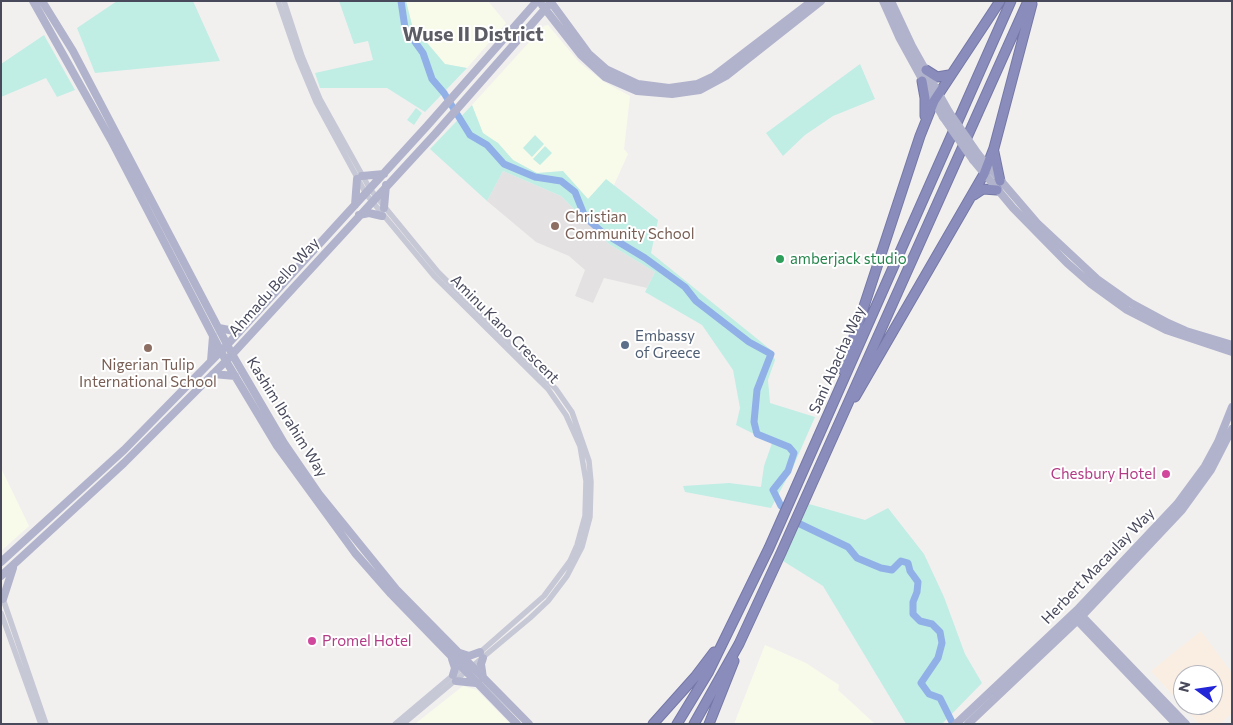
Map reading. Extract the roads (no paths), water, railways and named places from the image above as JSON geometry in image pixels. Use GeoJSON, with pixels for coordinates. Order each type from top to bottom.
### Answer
{"type":"FeatureCollection","features":[{"type":"Feature","properties":{"kind":"highway"},"geometry":{"type":"LineString","coordinates":[[838,392],[847,351],[923,128],[949,74],[1000,1]]}},
{"type":"Feature","properties":{"kind":"highway","name":"Sani Abacha Way"},"geometry":{"type":"LineString","coordinates":[[677,724],[708,673],[732,628],[769,548],[1011,1]]}},
{"type":"Feature","properties":{"kind":"highway","name":"Sani Abacha Way"},"geometry":{"type":"LineString","coordinates":[[694,724],[739,644],[1028,1]]}},
{"type":"Feature","properties":{"kind":"highway"},"geometry":{"type":"LineString","coordinates":[[839,420],[864,382],[985,170],[994,148],[1033,1]]}},
{"type":"Feature","properties":{"kind":"highway"},"geometry":{"type":"LineString","coordinates":[[926,70],[937,77],[949,74]]}},
{"type":"Feature","properties":{"kind":"highway"},"geometry":{"type":"LineString","coordinates":[[922,81],[926,109],[923,128]]}},
{"type":"Feature","properties":{"kind":"highway"},"geometry":{"type":"LineString","coordinates":[[970,199],[983,189],[998,186],[994,148]]}},
{"type":"Feature","properties":{"kind":"highway"},"geometry":{"type":"LineString","coordinates":[[653,724],[696,677],[732,628]]}},
{"type":"Feature","properties":{"kind":"highway"},"geometry":{"type":"LineString","coordinates":[[709,724],[730,677],[739,644]]}},
{"type":"Feature","properties":{"kind":"main road","name":"Kashim Ibrahim Way"},"geometry":{"type":"LineString","coordinates":[[33,1],[216,331]]}},
{"type":"Feature","properties":{"kind":"main road","name":"Kashim Ibrahim Way"},"geometry":{"type":"LineString","coordinates":[[42,1],[73,51],[216,331],[224,348],[226,361],[266,430],[325,514],[391,594],[467,667],[517,724]]}},
{"type":"Feature","properties":{"kind":"main road"},"geometry":{"type":"LineString","coordinates":[[538,1],[549,3],[589,54],[606,69],[638,84],[669,88],[697,84],[714,76],[812,1]]}},
{"type":"Feature","properties":{"kind":"main road","name":"Ahmadu Bello Way"},"geometry":{"type":"LineString","coordinates":[[1,562],[5,555],[124,450],[224,348],[384,174],[538,1]]}},
{"type":"Feature","properties":{"kind":"main road"},"geometry":{"type":"LineString","coordinates":[[549,3],[584,59],[605,78],[632,90],[672,94],[700,90],[726,76],[821,1]]}},
{"type":"Feature","properties":{"kind":"main road"},"geometry":{"type":"LineString","coordinates":[[883,1],[922,81],[936,98],[985,170],[1067,263],[1091,284],[1127,310],[1184,338],[1232,352]]}},
{"type":"Feature","properties":{"kind":"main road"},"geometry":{"type":"LineString","coordinates":[[891,1],[926,70],[936,98]]}},
{"type":"Feature","properties":{"kind":"main road","name":"Ahmadu Bello Way"},"geometry":{"type":"LineString","coordinates":[[1,576],[124,463],[226,361],[373,199],[435,134],[549,3]]}},
{"type":"Feature","properties":{"kind":"main road"},"geometry":{"type":"LineString","coordinates":[[354,206],[360,178],[384,174]]}},
{"type":"Feature","properties":{"kind":"main road"},"geometry":{"type":"LineString","coordinates":[[359,215],[383,212],[386,185]]}},
{"type":"Feature","properties":{"kind":"main road"},"geometry":{"type":"LineString","coordinates":[[998,186],[1072,258],[1114,292],[1168,324],[1232,345]]}},
{"type":"Feature","properties":{"kind":"main road"},"geometry":{"type":"LineString","coordinates":[[211,361],[216,331],[239,332]]}},
{"type":"Feature","properties":{"kind":"main road"},"geometry":{"type":"LineString","coordinates":[[238,364],[241,344]]}},
{"type":"Feature","properties":{"kind":"main road","name":"Kashim Ibrahim Way"},"geometry":{"type":"LineString","coordinates":[[224,348],[232,354],[270,422],[319,494],[396,589],[455,655]]}},
{"type":"Feature","properties":{"kind":"main road"},"geometry":{"type":"LineString","coordinates":[[213,374],[235,376]]}},
{"type":"Feature","properties":{"kind":"main road","name":"Herbert Macaulay Way"},"geometry":{"type":"LineString","coordinates":[[1077,615],[1191,487],[1218,442],[1232,407]]}},
{"type":"Feature","properties":{"kind":"main road","name":"Herbert Macaulay Way"},"geometry":{"type":"LineString","coordinates":[[956,724],[970,718],[1077,615],[1187,504],[1211,470],[1232,429]]}},
{"type":"Feature","properties":{"kind":"main road"},"geometry":{"type":"LineString","coordinates":[[2,596],[14,565]]}},
{"type":"Feature","properties":{"kind":"main road"},"geometry":{"type":"LineString","coordinates":[[1077,615],[1176,724]]}},
{"type":"Feature","properties":{"kind":"main road"},"geometry":{"type":"LineString","coordinates":[[1077,615],[1186,724]]}},
{"type":"Feature","properties":{"kind":"main road"},"geometry":{"type":"LineString","coordinates":[[455,655],[481,655],[479,680],[454,678],[455,655]]}},
{"type":"Feature","properties":{"kind":"main road","name":"Kashim Ibrahim Way"},"geometry":{"type":"LineString","coordinates":[[479,680],[529,724]]}},
{"type":"Feature","properties":{"kind":"street","name":"Aminu Kano Crescent"},"geometry":{"type":"LineString","coordinates":[[278,1],[298,59],[316,102],[373,199],[438,272],[556,389],[572,412],[589,461],[591,482],[590,517],[575,563],[548,601],[395,724]]}},
{"type":"Feature","properties":{"kind":"street","name":"Aminu Kano Crescent"},"geometry":{"type":"LineString","coordinates":[[284,1],[302,56],[320,99],[360,178]]}},
{"type":"Feature","properties":{"kind":"street"},"geometry":{"type":"LineString","coordinates":[[2,596],[46,724]]}},
{"type":"Feature","properties":{"kind":"street"},"geometry":{"type":"LineString","coordinates":[[1,613],[41,724]]}},
{"type":"Feature","properties":{"kind":"street"},"geometry":{"type":"LineString","coordinates":[[403,724],[454,678]]}},
{"type":"Feature","properties":{"kind":"waterway"},"geometry":{"type":"LineString","coordinates":[[401,1],[405,28],[423,53],[432,79],[444,93],[470,135],[487,145],[504,164],[535,177],[561,181],[575,192],[585,217],[602,232],[645,258],[685,287],[696,301],[749,342],[771,354],[757,390],[754,422],[757,434],[789,447],[794,453],[788,471],[773,490],[781,506]]}},
{"type":"Feature","properties":{"kind":"waterway"},"geometry":{"type":"LineString","coordinates":[[800,524],[848,547],[857,558],[881,568],[892,570],[901,561],[908,563],[910,571],[918,582],[913,602],[913,614],[920,621],[932,624],[940,632],[942,643],[938,658],[921,683],[929,694],[940,698],[953,724]]}},
{"type":"Feature","properties":{"kind":"place","name":"Christian Community School"},"geometry":{"type":"Point","coordinates":[555,226]}},
{"type":"Feature","properties":{"kind":"place","name":"amberjack studio"},"geometry":{"type":"Point","coordinates":[780,259]}},
{"type":"Feature","properties":{"kind":"place","name":"Embassy of Greece"},"geometry":{"type":"Point","coordinates":[625,345]}},
{"type":"Feature","properties":{"kind":"place","name":"Nigerian Tulip International School"},"geometry":{"type":"Point","coordinates":[148,348]}},
{"type":"Feature","properties":{"kind":"place","name":"Chesbury Hotel"},"geometry":{"type":"Point","coordinates":[1166,474]}},
{"type":"Feature","properties":{"kind":"place","name":"Promel Hotel"},"geometry":{"type":"Point","coordinates":[312,641]}},
{"type":"Feature","properties":{"kind":"district","name":"Wuse II District"},"geometry":{"type":"Point","coordinates":[473,34]}}]}
